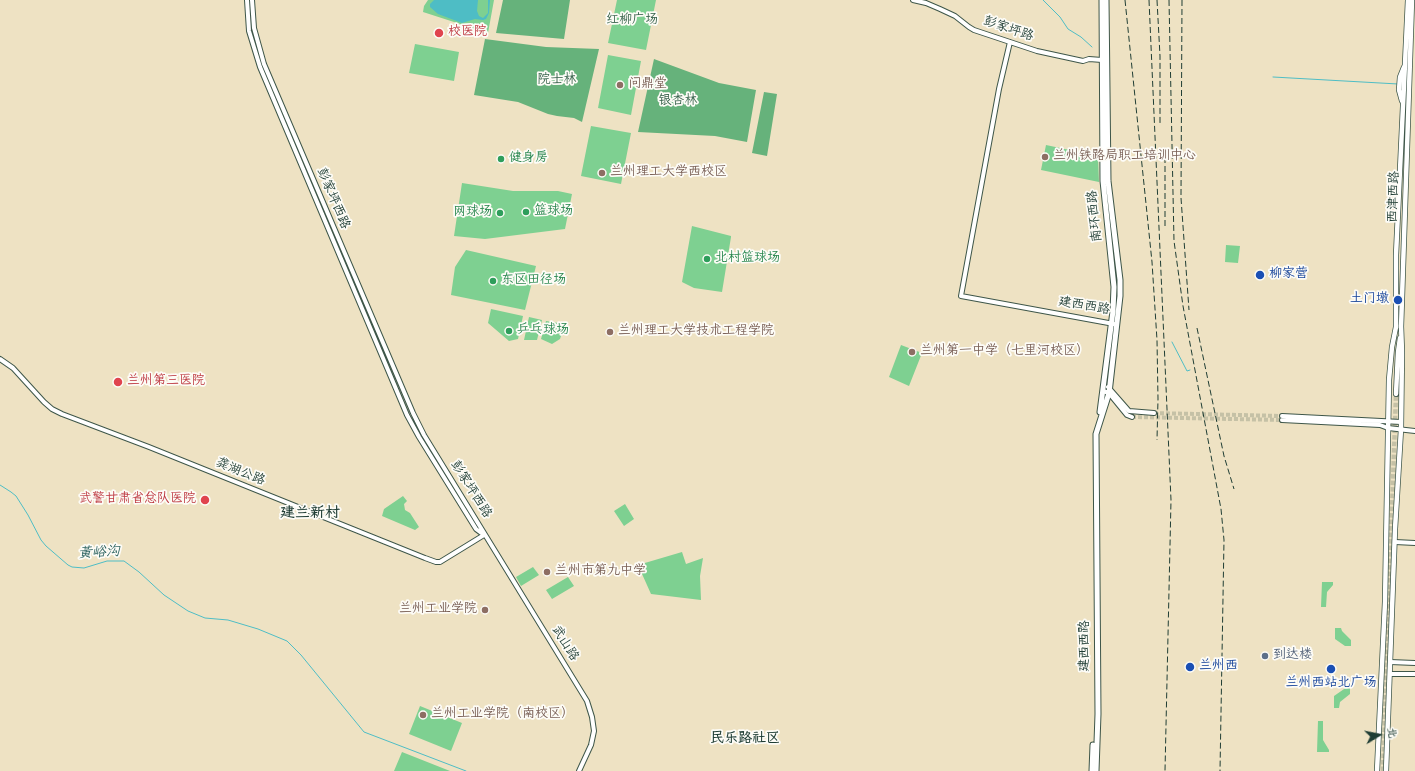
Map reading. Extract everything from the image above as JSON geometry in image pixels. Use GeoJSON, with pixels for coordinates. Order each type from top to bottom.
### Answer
{"type":"FeatureCollection","features":[{"type":"Feature","properties":{"kind":"highway","name":"南环西路"},"geometry":{"type":"LineString","coordinates":[[1097,429],[1113,311],[1114,287],[1103,181],[1102,0]]}},
{"type":"Feature","properties":{"kind":"highway","name":"南环西路"},"geometry":{"type":"LineString","coordinates":[[1106,0],[1108,181],[1120,280],[1117,325]]}},
{"type":"Feature","properties":{"kind":"highway","name":"建西西路"},"geometry":{"type":"LineString","coordinates":[[1096,771],[1096,440],[1097,429],[1109,390],[1117,325]]}},
{"type":"Feature","properties":{"kind":"highway","name":"建西西路"},"geometry":{"type":"LineString","coordinates":[[1092,771],[1097,692]]}},
{"type":"Feature","properties":{"kind":"main road","name":"彭家坪西路"},"geometry":{"type":"LineString","coordinates":[[246,0],[249,31],[260,67],[406,413],[419,437],[476,529],[484,535]]}},
{"type":"Feature","properties":{"kind":"main road","name":"彭家坪西路"},"geometry":{"type":"LineString","coordinates":[[252,0],[254,28],[264,64],[413,413],[424,435],[484,535]]}},
{"type":"Feature","properties":{"kind":"main road","name":"彭家坪路"},"geometry":{"type":"LineString","coordinates":[[913,0],[926,3],[945,11],[955,16],[969,28],[1037,51],[1068,59],[1083,61],[1102,60]]}},
{"type":"Feature","properties":{"kind":"main road","name":"西津西路"},"geometry":{"type":"LineString","coordinates":[[1403,82],[1408,0]]}},
{"type":"Feature","properties":{"kind":"main road","name":"西津西路"},"geometry":{"type":"LineString","coordinates":[[1409,89],[1403,104],[1396,255],[1395,394],[1401,325],[1409,89],[1403,82],[1412,0]]}},
{"type":"Feature","properties":{"kind":"main road","name":"建西西路"},"geometry":{"type":"LineString","coordinates":[[1010,42],[999,89],[961,296],[1117,325]]}},
{"type":"Feature","properties":{"kind":"main road"},"geometry":{"type":"LineString","coordinates":[[1403,82],[1403,104]]}},
{"type":"Feature","properties":{"kind":"main road"},"geometry":{"type":"LineString","coordinates":[[1396,255],[1404,255]]}},
{"type":"Feature","properties":{"kind":"main road"},"geometry":{"type":"LineString","coordinates":[[1386,771],[1395,529],[1401,422],[1401,325]]}},
{"type":"Feature","properties":{"kind":"main road","name":"西津西路"},"geometry":{"type":"LineString","coordinates":[[1377,771],[1383,660],[1389,380],[1392,347],[1396,327]]}},
{"type":"Feature","properties":{"kind":"main road","name":"龚湖公路"},"geometry":{"type":"LineString","coordinates":[[0,359],[13,368],[52,410],[149,447],[427,559],[436,562],[445,560],[484,535]]}},
{"type":"Feature","properties":{"kind":"main road"},"geometry":{"type":"LineString","coordinates":[[1103,388],[1109,390],[1129,411],[1154,413]]}},
{"type":"Feature","properties":{"kind":"main road"},"geometry":{"type":"LineString","coordinates":[[1109,390],[1127,416],[1132,417]]}},
{"type":"Feature","properties":{"kind":"main road"},"geometry":{"type":"LineString","coordinates":[[1401,422],[1282,418],[1380,425],[1388,428],[1415,431]]}},
{"type":"Feature","properties":{"kind":"main road"},"geometry":{"type":"LineString","coordinates":[[1386,517],[1395,529]]}},
{"type":"Feature","properties":{"kind":"main road","name":"武山路"},"geometry":{"type":"LineString","coordinates":[[484,535],[587,701],[592,717],[594,731],[591,745],[579,771]]}},
{"type":"Feature","properties":{"kind":"main road"},"geometry":{"type":"LineString","coordinates":[[1395,542],[1415,543]]}},
{"type":"Feature","properties":{"kind":"main road"},"geometry":{"type":"LineString","coordinates":[[1390,662],[1415,663]]}},
{"type":"Feature","properties":{"kind":"main road"},"geometry":{"type":"LineString","coordinates":[[1390,674],[1415,674]]}},
{"type":"Feature","properties":{"kind":"green space"},"geometry":{"type":"Polygon","coordinates":[[[428,0],[494,0],[488,33],[423,12],[424,6],[428,0]]]}},
{"type":"Feature","properties":{"kind":"green space"},"geometry":{"type":"Polygon","coordinates":[[[503,0],[570,0],[564,39],[496,33],[503,0]]]}},
{"type":"Feature","properties":{"kind":"green space","name":"红柳广场"},"geometry":{"type":"Polygon","coordinates":[[[617,0],[656,0],[646,50],[608,43],[617,0]]]}},
{"type":"Feature","properties":{"kind":"green space","name":"院士林"},"geometry":{"type":"Polygon","coordinates":[[[485,39],[546,47],[599,49],[582,122],[574,118],[548,114],[518,102],[474,95],[485,39]]]}},
{"type":"Feature","properties":{"kind":"green space"},"geometry":{"type":"Polygon","coordinates":[[[415,44],[459,52],[454,81],[409,73],[415,44]]]}},
{"type":"Feature","properties":{"kind":"green space","name":"问鼎堂"},"geometry":{"type":"Polygon","coordinates":[[[608,55],[641,61],[631,115],[598,108],[608,55]]]}},
{"type":"Feature","properties":{"kind":"green space","name":"银杏林"},"geometry":{"type":"Polygon","coordinates":[[[654,59],[719,83],[756,90],[747,142],[715,136],[638,132],[654,59]]]}},
{"type":"Feature","properties":{"kind":"green space"},"geometry":{"type":"Polygon","coordinates":[[[764,92],[777,94],[767,156],[752,153],[764,92]]]}},
{"type":"Feature","properties":{"kind":"green space"},"geometry":{"type":"Polygon","coordinates":[[[591,126],[631,133],[621,184],[581,176],[591,126]]]}},
{"type":"Feature","properties":{"kind":"green space"},"geometry":{"type":"Polygon","coordinates":[[[1046,145],[1098,156],[1099,182],[1041,170],[1046,145]]]}},
{"type":"Feature","properties":{"kind":"green space"},"geometry":{"type":"Polygon","coordinates":[[[462,183],[513,191],[558,191],[572,194],[565,229],[485,239],[454,236],[462,183]]]}},
{"type":"Feature","properties":{"kind":"green space","name":"北村篮球场"},"geometry":{"type":"Polygon","coordinates":[[[692,226],[731,236],[722,292],[694,288],[682,282],[692,226]]]}},
{"type":"Feature","properties":{"kind":"green space"},"geometry":{"type":"Polygon","coordinates":[[[1226,245],[1240,246],[1238,263],[1225,262],[1226,245]]]}},
{"type":"Feature","properties":{"kind":"green space","name":"东区田径场"},"geometry":{"type":"Polygon","coordinates":[[[466,250],[536,266],[525,310],[451,295],[455,267],[466,250]]]}},
{"type":"Feature","properties":{"kind":"green space","name":"乒乓球场"},"geometry":{"type":"Polygon","coordinates":[[[491,309],[523,316],[518,339],[509,341],[488,323],[491,309]]]}},
{"type":"Feature","properties":{"kind":"green space"},"geometry":{"type":"Polygon","coordinates":[[[529,317],[542,320],[537,340],[524,340],[529,317]]]}},
{"type":"Feature","properties":{"kind":"green space"},"geometry":{"type":"Polygon","coordinates":[[[546,321],[565,324],[560,339],[552,344],[541,339],[546,321]]]}},
{"type":"Feature","properties":{"kind":"green space"},"geometry":{"type":"Polygon","coordinates":[[[901,345],[922,353],[909,386],[889,377],[901,345]]]}},
{"type":"Feature","properties":{"kind":"green space"},"geometry":{"type":"Polygon","coordinates":[[[403,496],[407,501],[404,504],[405,510],[410,513],[419,527],[415,530],[382,516],[384,509],[403,496]]]}},
{"type":"Feature","properties":{"kind":"green space"},"geometry":{"type":"Polygon","coordinates":[[[625,504],[634,519],[624,526],[614,511],[625,504]]]}},
{"type":"Feature","properties":{"kind":"green space"},"geometry":{"type":"Polygon","coordinates":[[[682,552],[686,564],[703,558],[700,576],[701,600],[651,594],[638,565],[682,552]]]}},
{"type":"Feature","properties":{"kind":"green space"},"geometry":{"type":"Polygon","coordinates":[[[533,567],[539,575],[521,586],[516,577],[533,567]]]}},
{"type":"Feature","properties":{"kind":"green space"},"geometry":{"type":"Polygon","coordinates":[[[568,577],[574,586],[552,599],[546,590],[568,577]]]}},
{"type":"Feature","properties":{"kind":"green space"},"geometry":{"type":"Polygon","coordinates":[[[1322,582],[1333,582],[1333,585],[1327,592],[1326,607],[1321,607],[1322,582]]]}},
{"type":"Feature","properties":{"kind":"green space"},"geometry":{"type":"Polygon","coordinates":[[[1335,628],[1341,628],[1351,640],[1351,646],[1345,646],[1335,639],[1335,628]]]}},
{"type":"Feature","properties":{"kind":"green space"},"geometry":{"type":"Polygon","coordinates":[[[1347,687],[1350,687],[1350,694],[1340,702],[1339,708],[1334,708],[1334,696],[1347,687]]]}},
{"type":"Feature","properties":{"kind":"green space"},"geometry":{"type":"Polygon","coordinates":[[[420,706],[462,723],[451,751],[409,734],[420,706]]]}},
{"type":"Feature","properties":{"kind":"green space"},"geometry":{"type":"Polygon","coordinates":[[[1318,721],[1323,721],[1323,740],[1329,752],[1317,752],[1318,721]]]}},
{"type":"Feature","properties":{"kind":"green space"},"geometry":{"type":"Polygon","coordinates":[[[402,752],[450,771],[394,771],[402,752]]]}},
{"type":"Feature","properties":{"kind":"water"},"geometry":{"type":"Polygon","coordinates":[[[434,0],[478,0],[477,11],[479,16],[483,18],[488,13],[488,0],[490,0],[489,13],[486,19],[475,19],[462,23],[438,14],[430,7],[430,4],[434,0]]]}},
{"type":"Feature","properties":{"kind":"waterway"},"geometry":{"type":"LineString","coordinates":[[1043,0],[1060,17],[1068,29],[1081,37],[1092,47]]}},
{"type":"Feature","properties":{"kind":"waterway"},"geometry":{"type":"LineString","coordinates":[[1273,77],[1398,84]]}},
{"type":"Feature","properties":{"kind":"waterway"},"geometry":{"type":"LineString","coordinates":[[1172,342],[1187,371],[1190,370]]}},
{"type":"Feature","properties":{"kind":"waterway","name":"黄峪沟"},"geometry":{"type":"LineString","coordinates":[[0,485],[16,496],[41,540],[68,565],[72,567],[84,568],[107,561],[124,561],[139,572],[164,595],[188,611],[205,618],[228,620],[258,629],[287,641],[301,655],[364,732],[466,771]]}},
{"type":"Feature","properties":{"kind":"tunnel"},"geometry":{"type":"LineString","coordinates":[[1383,771],[1396,394]]}},
{"type":"Feature","properties":{"kind":"tunnel"},"geometry":{"type":"LineString","coordinates":[[1154,413],[1282,416]]}},
{"type":"Feature","properties":{"kind":"tunnel"},"geometry":{"type":"LineString","coordinates":[[1132,417],[1282,420]]}},
{"type":"Feature","properties":{"kind":"railway"},"geometry":{"type":"LineString","coordinates":[[1125,0],[1152,262],[1157,340],[1157,440]]}},
{"type":"Feature","properties":{"kind":"railway"},"geometry":{"type":"LineString","coordinates":[[1149,0],[1171,500],[1165,771]]}},
{"type":"Feature","properties":{"kind":"railway"},"geometry":{"type":"LineString","coordinates":[[1157,0],[1160,56],[1160,124]]}},
{"type":"Feature","properties":{"kind":"railway"},"geometry":{"type":"LineString","coordinates":[[1169,0],[1174,241],[1183,306],[1221,509],[1224,540],[1220,771]]}},
{"type":"Feature","properties":{"kind":"railway"},"geometry":{"type":"LineString","coordinates":[[1182,0],[1181,198],[1189,310]]}},
{"type":"Feature","properties":{"kind":"railway"},"geometry":{"type":"LineString","coordinates":[[1165,154],[1165,226]]}},
{"type":"Feature","properties":{"kind":"railway"},"geometry":{"type":"LineString","coordinates":[[1197,328],[1224,456],[1234,489]]}},
{"type":"Feature","properties":{"kind":"place","name":"校医院"},"geometry":{"type":"Point","coordinates":[439,33]}},
{"type":"Feature","properties":{"kind":"place","name":"问鼎堂"},"geometry":{"type":"Point","coordinates":[620,85]}},
{"type":"Feature","properties":{"kind":"place","name":"兰州铁路局职工培训中心"},"geometry":{"type":"Point","coordinates":[1045,157]}},
{"type":"Feature","properties":{"kind":"place","name":"健身房"},"geometry":{"type":"Point","coordinates":[501,159]}},
{"type":"Feature","properties":{"kind":"place","name":"兰州理工大学西校区"},"geometry":{"type":"Point","coordinates":[602,173]}},
{"type":"Feature","properties":{"kind":"place","name":"篮球场"},"geometry":{"type":"Point","coordinates":[526,212]}},
{"type":"Feature","properties":{"kind":"place","name":"网球场"},"geometry":{"type":"Point","coordinates":[500,213]}},
{"type":"Feature","properties":{"kind":"place","name":"北村篮球场"},"geometry":{"type":"Point","coordinates":[707,259]}},
{"type":"Feature","properties":{"kind":"place","name":"柳家营"},"geometry":{"type":"Point","coordinates":[1260,275]}},
{"type":"Feature","properties":{"kind":"place","name":"东区田径场"},"geometry":{"type":"Point","coordinates":[493,281]}},
{"type":"Feature","properties":{"kind":"place","name":"土门墩"},"geometry":{"type":"Point","coordinates":[1398,300]}},
{"type":"Feature","properties":{"kind":"place","name":"乒乓球场"},"geometry":{"type":"Point","coordinates":[509,331]}},
{"type":"Feature","properties":{"kind":"place","name":"兰州理工大学技术工程学院"},"geometry":{"type":"Point","coordinates":[610,332]}},
{"type":"Feature","properties":{"kind":"place","name":"兰州第一中学（七里河校区）"},"geometry":{"type":"Point","coordinates":[912,352]}},
{"type":"Feature","properties":{"kind":"place","name":"兰州第三医院"},"geometry":{"type":"Point","coordinates":[118,382]}},
{"type":"Feature","properties":{"kind":"place","name":"武警甘肃省总队医院"},"geometry":{"type":"Point","coordinates":[205,500]}},
{"type":"Feature","properties":{"kind":"place","name":"兰州市第九中学"},"geometry":{"type":"Point","coordinates":[547,572]}},
{"type":"Feature","properties":{"kind":"place","name":"兰州工业学院"},"geometry":{"type":"Point","coordinates":[485,610]}},
{"type":"Feature","properties":{"kind":"place","name":"到达楼"},"geometry":{"type":"Point","coordinates":[1265,656]}},
{"type":"Feature","properties":{"kind":"place","name":"兰州西"},"geometry":{"type":"Point","coordinates":[1190,667]}},
{"type":"Feature","properties":{"kind":"place","name":"兰州西站北广场"},"geometry":{"type":"Point","coordinates":[1331,669]}},
{"type":"Feature","properties":{"kind":"place","name":"兰州工业学院（南校区）"},"geometry":{"type":"Point","coordinates":[423,715]}},
{"type":"Feature","properties":{"kind":"district","name":"建兰新村"},"geometry":{"type":"Point","coordinates":[310,515]}},
{"type":"Feature","properties":{"kind":"district","name":"民乐路社区"},"geometry":{"type":"Point","coordinates":[745,740]}}]}
